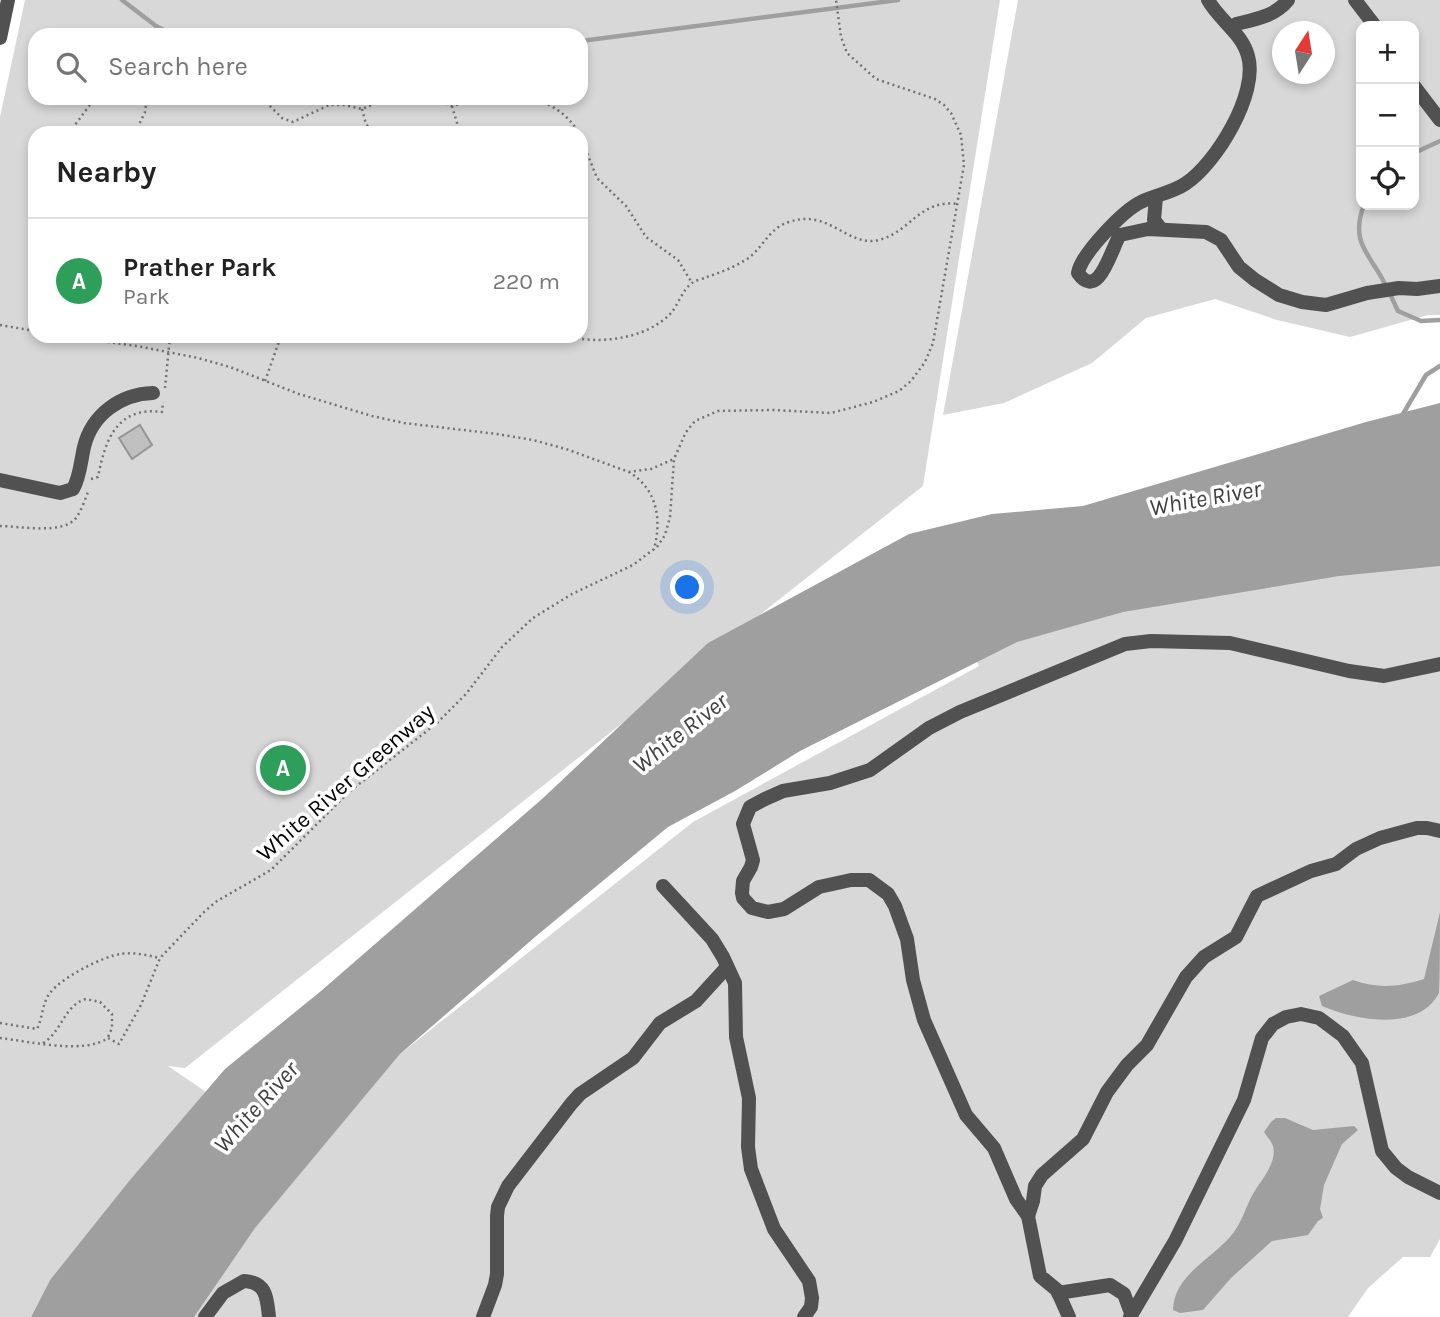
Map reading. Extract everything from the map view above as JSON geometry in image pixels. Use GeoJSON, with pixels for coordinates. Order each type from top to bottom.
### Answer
{"type":"FeatureCollection","features":[{"type":"Feature","properties":{"kind":"street"},"geometry":{"type":"LineString","coordinates":[[0,38],[8,0]]}},
{"type":"Feature","properties":{"kind":"street"},"geometry":{"type":"LineString","coordinates":[[1208,0],[1216,13],[1232,29],[1249,57],[1251,76],[1245,97],[1226,134],[1203,169],[1179,188],[1143,201],[1127,211],[1083,259],[1078,273],[1087,281],[1097,278],[1107,265],[1120,235],[1148,229],[1197,230],[1221,240],[1239,267],[1271,291],[1302,302],[1326,305],[1367,293],[1440,286]]}},
{"type":"Feature","properties":{"kind":"street"},"geometry":{"type":"LineString","coordinates":[[1232,29],[1236,24],[1280,10],[1288,0]]}},
{"type":"Feature","properties":{"kind":"street"},"geometry":{"type":"LineString","coordinates":[[1355,0],[1371,21]]}},
{"type":"Feature","properties":{"kind":"street"},"geometry":{"type":"LineString","coordinates":[[1419,93],[1440,120]]}},
{"type":"Feature","properties":{"kind":"street"},"geometry":{"type":"LineString","coordinates":[[1156,197],[1154,220],[1161,229]]}},
{"type":"Feature","properties":{"kind":"street"},"geometry":{"type":"LineString","coordinates":[[0,480],[60,492],[73,489],[76,486],[85,443],[95,423],[124,398],[153,393]]}},
{"type":"Feature","properties":{"kind":"street"},"geometry":{"type":"LineString","coordinates":[[1069,1317],[1058,1293],[1040,1276],[1028,1216],[1016,1199],[994,1148],[966,1115],[924,1020],[913,980],[907,939],[888,894],[869,880],[850,880],[818,887],[784,909],[768,912],[752,908],[742,893],[743,881],[753,860],[743,824],[750,807],[783,791],[830,783],[870,770],[929,728],[960,712],[1125,644],[1151,641],[1230,643],[1349,671],[1384,676],[1440,664]]}},
{"type":"Feature","properties":{"kind":"street"},"geometry":{"type":"LineString","coordinates":[[1028,1216],[1035,1186],[1042,1175],[1083,1139],[1107,1092],[1127,1065],[1147,1045],[1178,988],[1204,957],[1236,937],[1257,896],[1311,871],[1336,864],[1356,849],[1380,838],[1417,828],[1440,831]]}},
{"type":"Feature","properties":{"kind":"street"},"geometry":{"type":"LineString","coordinates":[[663,886],[712,939],[735,984],[736,1037],[749,1098],[748,1147],[751,1169],[774,1229],[809,1281],[811,1307],[804,1317]]}},
{"type":"Feature","properties":{"kind":"street"},"geometry":{"type":"LineString","coordinates":[[482,1317],[495,1285],[498,1207],[508,1186],[580,1094],[633,1058],[660,1023],[696,1001],[727,967]]}},
{"type":"Feature","properties":{"kind":"street"},"geometry":{"type":"LineString","coordinates":[[1130,1315],[1175,1241],[1244,1100],[1262,1038],[1273,1024],[1286,1017],[1301,1014],[1318,1018],[1343,1036],[1362,1063],[1382,1151],[1396,1168],[1408,1177],[1440,1193]]}},
{"type":"Feature","properties":{"kind":"street"},"geometry":{"type":"LineString","coordinates":[[205,1317],[223,1293],[244,1281],[259,1284],[263,1288],[269,1317]]}},
{"type":"Feature","properties":{"kind":"street"},"geometry":{"type":"LineString","coordinates":[[1058,1293],[1110,1285],[1124,1294],[1130,1315]]}},
{"type":"Feature","properties":{"kind":"path"},"geometry":{"type":"LineString","coordinates":[[654,549],[668,526],[674,458],[691,425],[710,413],[773,410],[831,413],[873,402],[899,391],[911,382],[925,362],[933,343],[959,204],[964,165],[961,135],[951,113],[944,105],[935,99],[892,86],[865,71],[847,53],[841,37],[836,0]]}},
{"type":"Feature","properties":{"kind":"path"},"geometry":{"type":"LineString","coordinates":[[74,126],[90,105]]}},
{"type":"Feature","properties":{"kind":"path"},"geometry":{"type":"LineString","coordinates":[[138,126],[146,105]]}},
{"type":"Feature","properties":{"kind":"path"},"geometry":{"type":"LineString","coordinates":[[269,105],[290,122],[302,120],[329,105]]}},
{"type":"Feature","properties":{"kind":"path"},"geometry":{"type":"LineString","coordinates":[[345,105],[362,109],[371,105]]}},
{"type":"Feature","properties":{"kind":"path"},"geometry":{"type":"LineString","coordinates":[[456,105],[452,106],[458,126]]}},
{"type":"Feature","properties":{"kind":"path"},"geometry":{"type":"LineString","coordinates":[[546,105],[566,117],[573,126]]}},
{"type":"Feature","properties":{"kind":"path"},"geometry":{"type":"LineString","coordinates":[[362,109],[368,126]]}},
{"type":"Feature","properties":{"kind":"path"},"geometry":{"type":"LineString","coordinates":[[588,156],[597,178],[626,206],[646,237],[678,260],[692,283]]}},
{"type":"Feature","properties":{"kind":"path"},"geometry":{"type":"LineString","coordinates":[[588,338],[603,340],[654,327],[670,314],[692,283],[744,261],[760,248],[775,229],[792,221],[823,221],[855,237],[871,241],[895,233],[924,209],[939,204],[959,204]]}},
{"type":"Feature","properties":{"kind":"path"},"geometry":{"type":"LineString","coordinates":[[0,325],[28,330]]}},
{"type":"Feature","properties":{"kind":"path"},"geometry":{"type":"LineString","coordinates":[[110,343],[170,352],[230,367],[299,394],[390,420],[533,440],[629,472],[644,483],[653,497],[659,524],[654,549]]}},
{"type":"Feature","properties":{"kind":"path"},"geometry":{"type":"LineString","coordinates":[[0,526],[57,527],[67,525],[76,518],[92,478],[98,477],[105,443],[110,435],[131,416],[145,412],[162,412],[170,343]]}},
{"type":"Feature","properties":{"kind":"path"},"geometry":{"type":"LineString","coordinates":[[265,381],[279,343]]}},
{"type":"Feature","properties":{"kind":"path"},"geometry":{"type":"LineString","coordinates":[[629,472],[651,469],[674,458]]}},
{"type":"Feature","properties":{"kind":"path","name":"White River Greenway"},"geometry":{"type":"LineString","coordinates":[[0,1038],[93,1046],[108,1038],[119,1044],[138,1013],[160,958],[205,911],[217,901],[259,878],[285,858],[349,792],[454,708],[494,656],[533,618],[572,594],[633,565],[654,549]]}},
{"type":"Feature","properties":{"kind":"path"},"geometry":{"type":"LineString","coordinates":[[0,1023],[37,1029],[47,997],[54,988],[65,979],[111,956],[131,953],[160,958]]}},
{"type":"Feature","properties":{"kind":"path"},"geometry":{"type":"LineString","coordinates":[[43,1043],[52,1037],[72,1007],[86,999],[100,1002],[112,1014],[112,1028],[108,1038]]}},
{"type":"Feature","properties":{"kind":"shaded area"},"geometry":{"type":"Polygon","coordinates":[[[25,0],[1000,0],[923,486],[185,1068],[168,1066],[206,1092],[129,1181],[50,1280],[31,1317],[0,1317],[0,117],[25,0]]]}},
{"type":"Feature","properties":{"kind":"shaded area"},"geometry":{"type":"Polygon","coordinates":[[[1018,0],[1440,0],[1440,315],[1428,315],[1350,337],[1277,320],[1215,299],[1146,318],[1092,363],[1004,403],[943,415],[1018,0]]]}},
{"type":"Feature","properties":{"kind":"shaded area"},"geometry":{"type":"Polygon","coordinates":[[[1440,501],[1440,1239],[1430,1257],[1403,1257],[1368,1288],[1348,1317],[189,1317],[221,1268],[400,1054],[693,822],[979,666],[966,637],[1440,501]]]}},
{"type":"Feature","properties":{"kind":"water","name":"White River"},"geometry":{"type":"Polygon","coordinates":[[[1440,403],[1440,566],[1339,576],[1123,612],[1017,642],[800,751],[735,791],[668,827],[400,1054],[255,1228],[194,1317],[31,1317],[50,1280],[129,1181],[225,1069],[321,991],[542,799],[708,643],[909,534],[992,514],[1083,506],[1366,422],[1440,403]]]}},
{"type":"Feature","properties":{"kind":"water"},"geometry":{"type":"Polygon","coordinates":[[[1440,912],[1439,993],[1429,1006],[1416,1014],[1385,1020],[1351,1016],[1322,1006],[1319,996],[1353,980],[1388,986],[1424,979],[1440,912]]]}},
{"type":"Feature","properties":{"kind":"water"},"geometry":{"type":"Polygon","coordinates":[[[1276,1118],[1285,1118],[1313,1130],[1354,1126],[1358,1130],[1342,1144],[1324,1185],[1320,1209],[1323,1218],[1308,1235],[1272,1241],[1231,1278],[1203,1310],[1180,1313],[1173,1310],[1180,1286],[1234,1232],[1269,1169],[1274,1152],[1264,1132],[1276,1118]]]}},
{"type":"Feature","properties":{"kind":"building"},"geometry":{"type":"Polygon","coordinates":[[[140,425],[152,445],[132,459],[119,438],[140,425]]]}},
{"type":"Feature","properties":{"kind":"waterway"},"geometry":{"type":"LineString","coordinates":[[122,0],[160,28]]}},
{"type":"Feature","properties":{"kind":"waterway"},"geometry":{"type":"LineString","coordinates":[[588,40],[898,0]]}},
{"type":"Feature","properties":{"kind":"waterway"},"geometry":{"type":"LineString","coordinates":[[1419,151],[1440,141]]}},
{"type":"Feature","properties":{"kind":"waterway"},"geometry":{"type":"LineString","coordinates":[[1362,210],[1360,239],[1386,286]]}},
{"type":"Feature","properties":{"kind":"waterway"},"geometry":{"type":"LineString","coordinates":[[1390,294],[1398,311],[1421,321],[1440,320]]}},
{"type":"Feature","properties":{"kind":"waterway"},"geometry":{"type":"LineString","coordinates":[[1403,414],[1426,375],[1440,366]]}},
{"type":"Feature","properties":{"kind":"place","name":"Prather Park"},"geometry":{"type":"Point","coordinates":[283,768]}}]}
